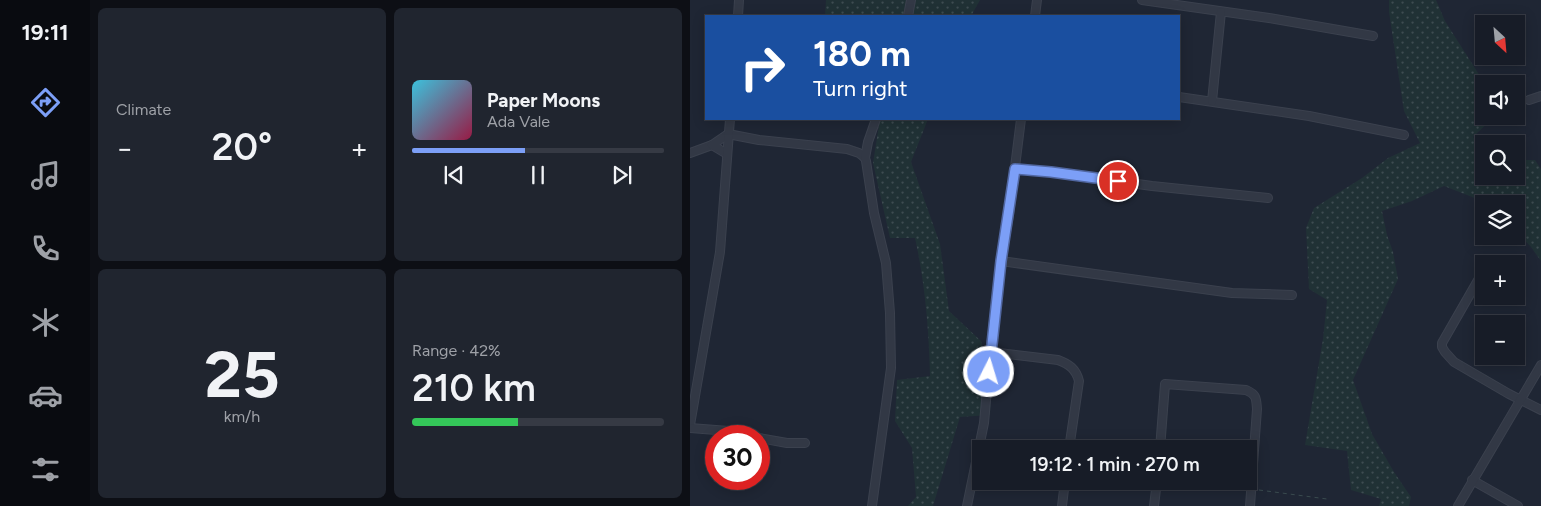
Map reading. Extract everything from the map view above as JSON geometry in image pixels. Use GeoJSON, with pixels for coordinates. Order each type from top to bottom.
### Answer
{"type":"FeatureCollection","features":[{"type":"Feature","properties":{"kind":"street"},"geometry":{"type":"LineString","coordinates":[[738,15],[739,0]]}},
{"type":"Feature","properties":{"kind":"street"},"geometry":{"type":"LineString","coordinates":[[908,15],[911,0]]}},
{"type":"Feature","properties":{"kind":"street"},"geometry":{"type":"LineString","coordinates":[[1035,15],[1037,0]]}},
{"type":"Feature","properties":{"kind":"street"},"geometry":{"type":"LineString","coordinates":[[1142,0],[1269,18],[1373,36]]}},
{"type":"Feature","properties":{"kind":"street"},"geometry":{"type":"LineString","coordinates":[[1212,101],[1221,12]]}},
{"type":"Feature","properties":{"kind":"street"},"geometry":{"type":"LineString","coordinates":[[1529,100],[1541,96]]}},
{"type":"Feature","properties":{"kind":"street"},"geometry":{"type":"LineString","coordinates":[[1180,97],[1309,116],[1404,135]]}},
{"type":"Feature","properties":{"kind":"street"},"geometry":{"type":"LineString","coordinates":[[705,428],[690,427],[720,252],[730,120]]}},
{"type":"Feature","properties":{"kind":"street"},"geometry":{"type":"LineString","coordinates":[[864,158],[876,120]]}},
{"type":"Feature","properties":{"kind":"street"},"geometry":{"type":"LineString","coordinates":[[967,506],[984,423],[1001,261],[1021,120]]}},
{"type":"Feature","properties":{"kind":"street"},"geometry":{"type":"LineString","coordinates":[[690,153],[712,145],[728,134],[759,140],[847,149],[859,153],[866,161],[874,213],[886,263],[891,341],[890,385],[872,506]]}},
{"type":"Feature","properties":{"kind":"street"},"geometry":{"type":"LineString","coordinates":[[712,145],[727,154]]}},
{"type":"Feature","properties":{"kind":"street"},"geometry":{"type":"LineString","coordinates":[[1015,169],[1268,198]]}},
{"type":"Feature","properties":{"kind":"street"},"geometry":{"type":"LineString","coordinates":[[1001,261],[1232,293],[1292,295]]}},
{"type":"Feature","properties":{"kind":"street"},"geometry":{"type":"LineString","coordinates":[[1475,285],[1442,343],[1442,347],[1454,362],[1509,394],[1518,403],[1541,410]]}},
{"type":"Feature","properties":{"kind":"street"},"geometry":{"type":"LineString","coordinates":[[991,352],[1058,360],[1067,363],[1073,368],[1078,375],[1079,381],[1070,440]]}},
{"type":"Feature","properties":{"kind":"street"},"geometry":{"type":"LineString","coordinates":[[1458,506],[1541,364]]}},
{"type":"Feature","properties":{"kind":"street"},"geometry":{"type":"LineString","coordinates":[[1161,440],[1165,384],[1246,390],[1252,393],[1256,398],[1257,410],[1255,440]]}},
{"type":"Feature","properties":{"kind":"street"},"geometry":{"type":"LineString","coordinates":[[770,440],[787,443],[805,443]]}},
{"type":"Feature","properties":{"kind":"street"},"geometry":{"type":"LineString","coordinates":[[1472,480],[1518,506]]}},
{"type":"Feature","properties":{"kind":"street"},"geometry":{"type":"LineString","coordinates":[[1062,506],[1064,490]]}},
{"type":"Feature","properties":{"kind":"street"},"geometry":{"type":"LineString","coordinates":[[1154,506],[1156,490]]}},
{"type":"Feature","properties":{"kind":"street"},"geometry":{"type":"LineString","coordinates":[[1250,506],[1251,490]]}},
{"type":"Feature","properties":{"kind":"path"},"geometry":{"type":"LineString","coordinates":[[1257,490],[1327,499]]}},
{"type":"Feature","properties":{"kind":"shaded area"},"geometry":{"type":"Polygon","coordinates":[[[826,0],[980,0],[972,15],[825,15],[826,0]]]}},
{"type":"Feature","properties":{"kind":"shaded area"},"geometry":{"type":"Polygon","coordinates":[[[1389,0],[1436,0],[1445,21],[1479,75],[1475,75],[1475,125],[1486,125],[1473,137],[1475,139],[1475,185],[1525,185],[1525,160],[1535,160],[1541,169],[1541,261],[1525,241],[1525,195],[1475,195],[1475,198],[1444,186],[1412,201],[1382,211],[1398,279],[1353,380],[1372,434],[1411,497],[1409,506],[1379,506],[1381,499],[1351,490],[1347,451],[1305,445],[1323,339],[1327,300],[1309,289],[1306,228],[1314,208],[1362,178],[1388,158],[1420,143],[1404,111],[1389,12],[1389,0]]]}},
{"type":"Feature","properties":{"kind":"shaded area"},"geometry":{"type":"Polygon","coordinates":[[[880,120],[928,120],[911,162],[940,244],[949,311],[981,341],[991,381],[990,415],[960,417],[933,506],[908,506],[916,497],[912,448],[895,421],[897,380],[930,376],[924,289],[915,238],[890,238],[873,163],[880,120]]]}},
{"type":"Feature","properties":{"kind":"route"},"geometry":{"type":"LineString","coordinates":[[989,372],[1001,261],[1015,169],[1118,181]]}}]}
